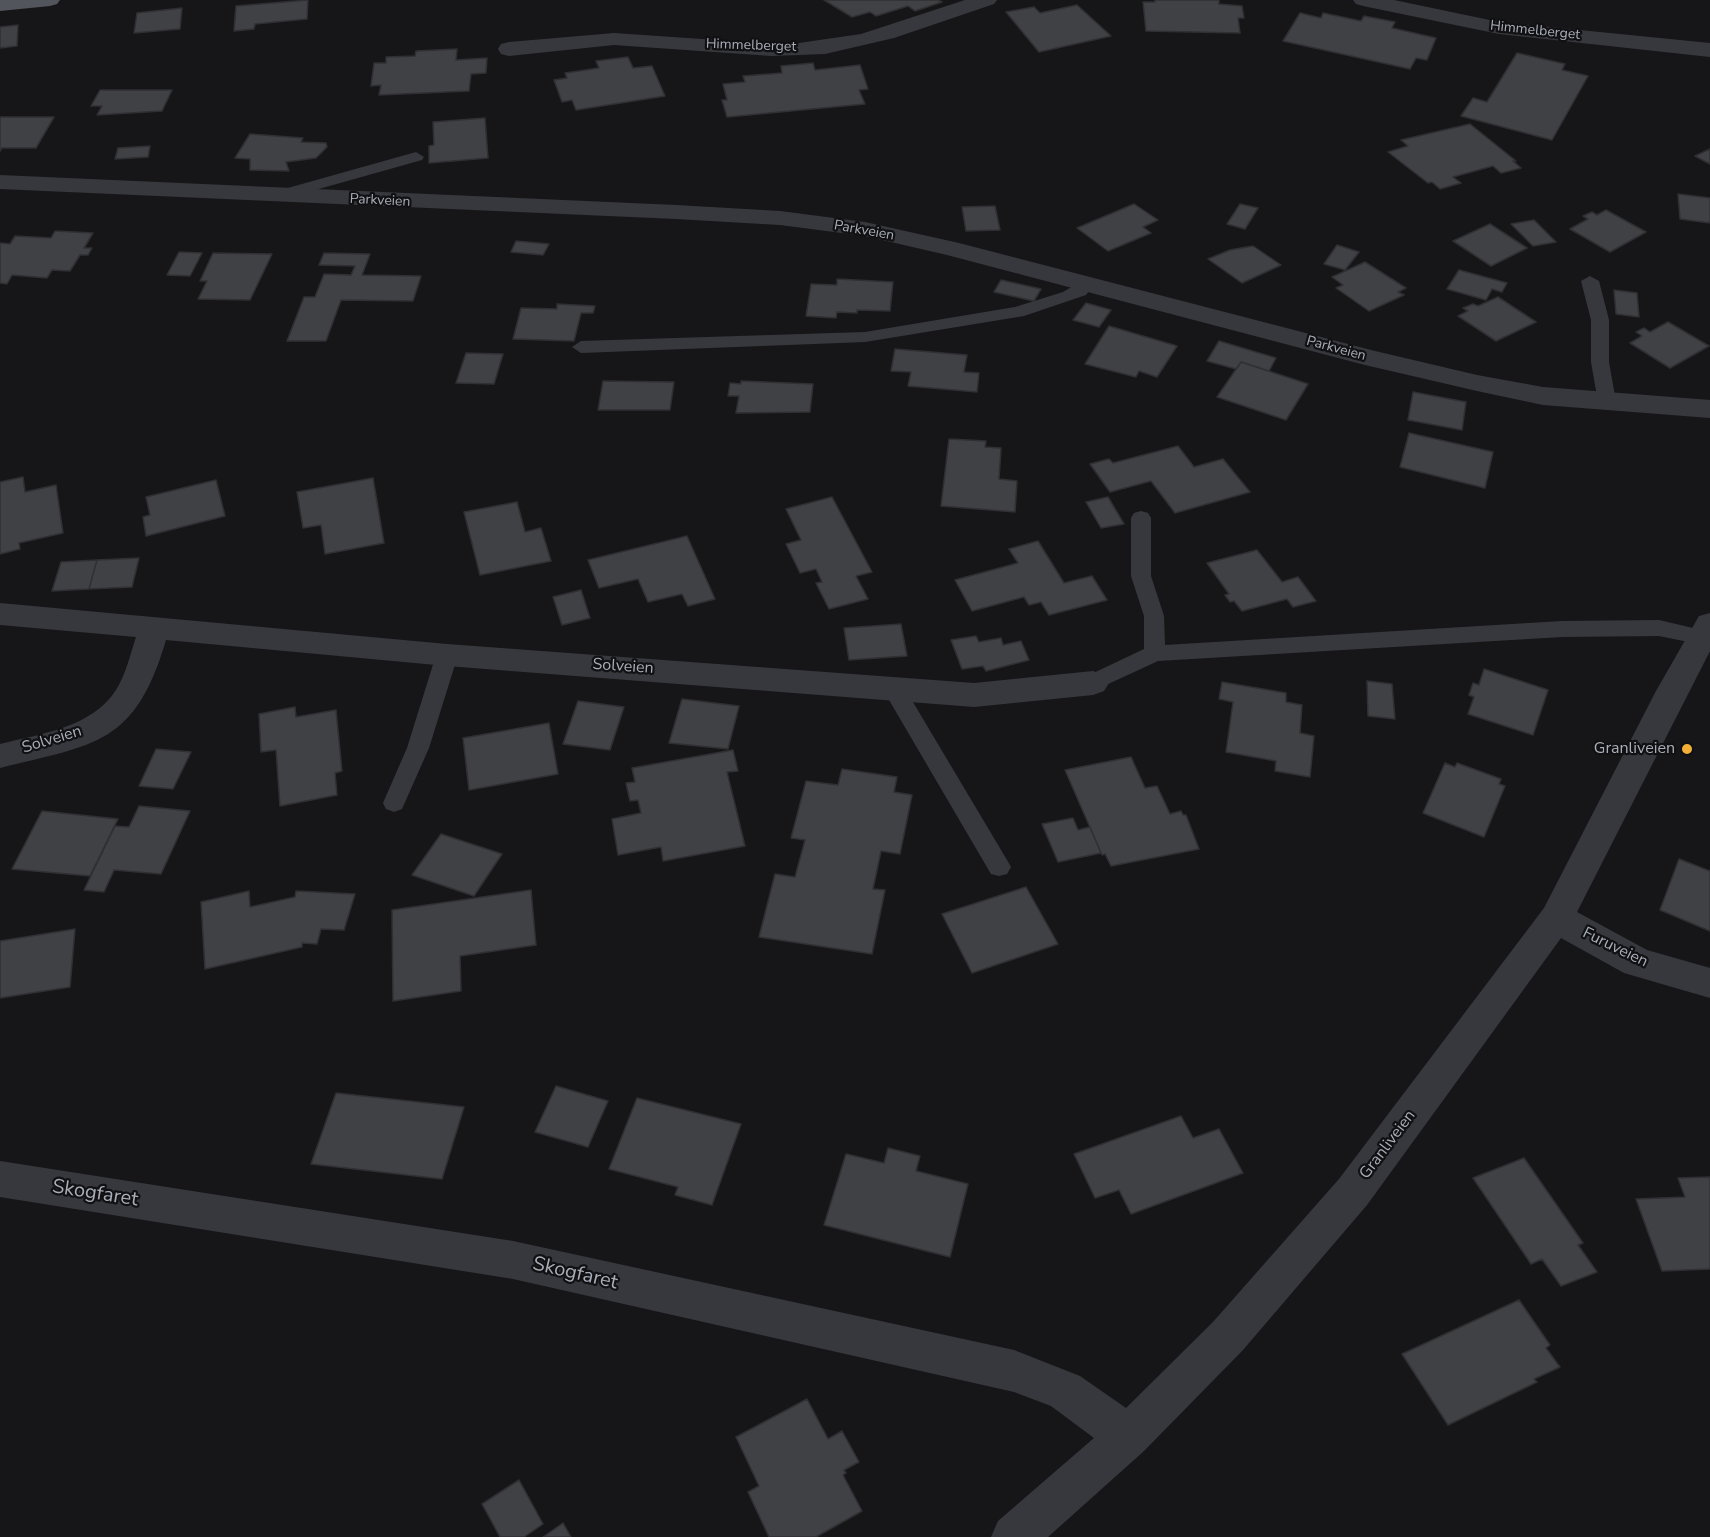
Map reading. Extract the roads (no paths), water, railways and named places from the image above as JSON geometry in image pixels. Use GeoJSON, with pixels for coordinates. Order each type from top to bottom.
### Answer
{"type":"FeatureCollection","features":[{"type":"Feature","properties":{"kind":"main road"},"geometry":{"type":"LineString","coordinates":[[0,5],[50,0]]}},
{"type":"Feature","properties":{"kind":"street","name":"Himmelberget"},"geometry":{"type":"LineString","coordinates":[[509,49],[559,42],[615,39],[773,49],[824,48],[862,40],[987,0]]}},
{"type":"Feature","properties":{"kind":"street","name":"Himmelberget"},"geometry":{"type":"LineString","coordinates":[[1363,0],[1499,28],[1710,50]]}},
{"type":"Feature","properties":{"kind":"street","name":"Parkveien"},"geometry":{"type":"LineString","coordinates":[[0,182],[780,218],[876,232],[1374,359],[1477,383],[1543,396],[1710,409]]}},
{"type":"Feature","properties":{"kind":"street","name":"Solveien"},"geometry":{"type":"LineString","coordinates":[[0,614],[447,655],[974,695],[1093,683]]}},
{"type":"Feature","properties":{"kind":"street","name":"Solveien"},"geometry":{"type":"LineString","coordinates":[[0,756],[75,735],[114,713],[125,702],[138,677],[154,629]]}},
{"type":"Feature","properties":{"kind":"street","name":"Granliveien"},"geometry":{"type":"LineString","coordinates":[[1014,1537],[1129,1436],[1228,1336],[1353,1192],[1556,918],[1672,691],[1706,631]]}},
{"type":"Feature","properties":{"kind":"street","name":"Furuveien"},"geometry":{"type":"LineString","coordinates":[[1556,918],[1637,962],[1710,983]]}},
{"type":"Feature","properties":{"kind":"street","name":"Skogfaret"},"geometry":{"type":"LineString","coordinates":[[0,1179],[513,1260],[1014,1371],[1065,1391],[1129,1436]]}},
{"type":"Feature","properties":{"kind":"lane"},"geometry":{"type":"LineString","coordinates":[[276,196],[416,157]]}},
{"type":"Feature","properties":{"kind":"lane"},"geometry":{"type":"LineString","coordinates":[[1590,280],[1600,320],[1600,362],[1607,402]]}},
{"type":"Feature","properties":{"kind":"lane"},"geometry":{"type":"LineString","coordinates":[[581,347],[865,337],[1027,310],[1069,296],[1080,291],[1085,284]]}},
{"type":"Feature","properties":{"kind":"lane"},"geometry":{"type":"LineString","coordinates":[[1140,518],[1141,576],[1154,616],[1155,653]]}},
{"type":"Feature","properties":{"kind":"lane"},"geometry":{"type":"LineString","coordinates":[[1093,683],[1155,653],[1562,629],[1659,628],[1706,631]]}},
{"type":"Feature","properties":{"kind":"lane"},"geometry":{"type":"LineString","coordinates":[[394,803],[418,748],[447,655]]}},
{"type":"Feature","properties":{"kind":"lane"},"geometry":{"type":"LineString","coordinates":[[893,688],[999,867]]}},
{"type":"Feature","properties":{"kind":"place","name":"Granliveien"},"geometry":{"type":"Point","coordinates":[1687,749]}}]}
